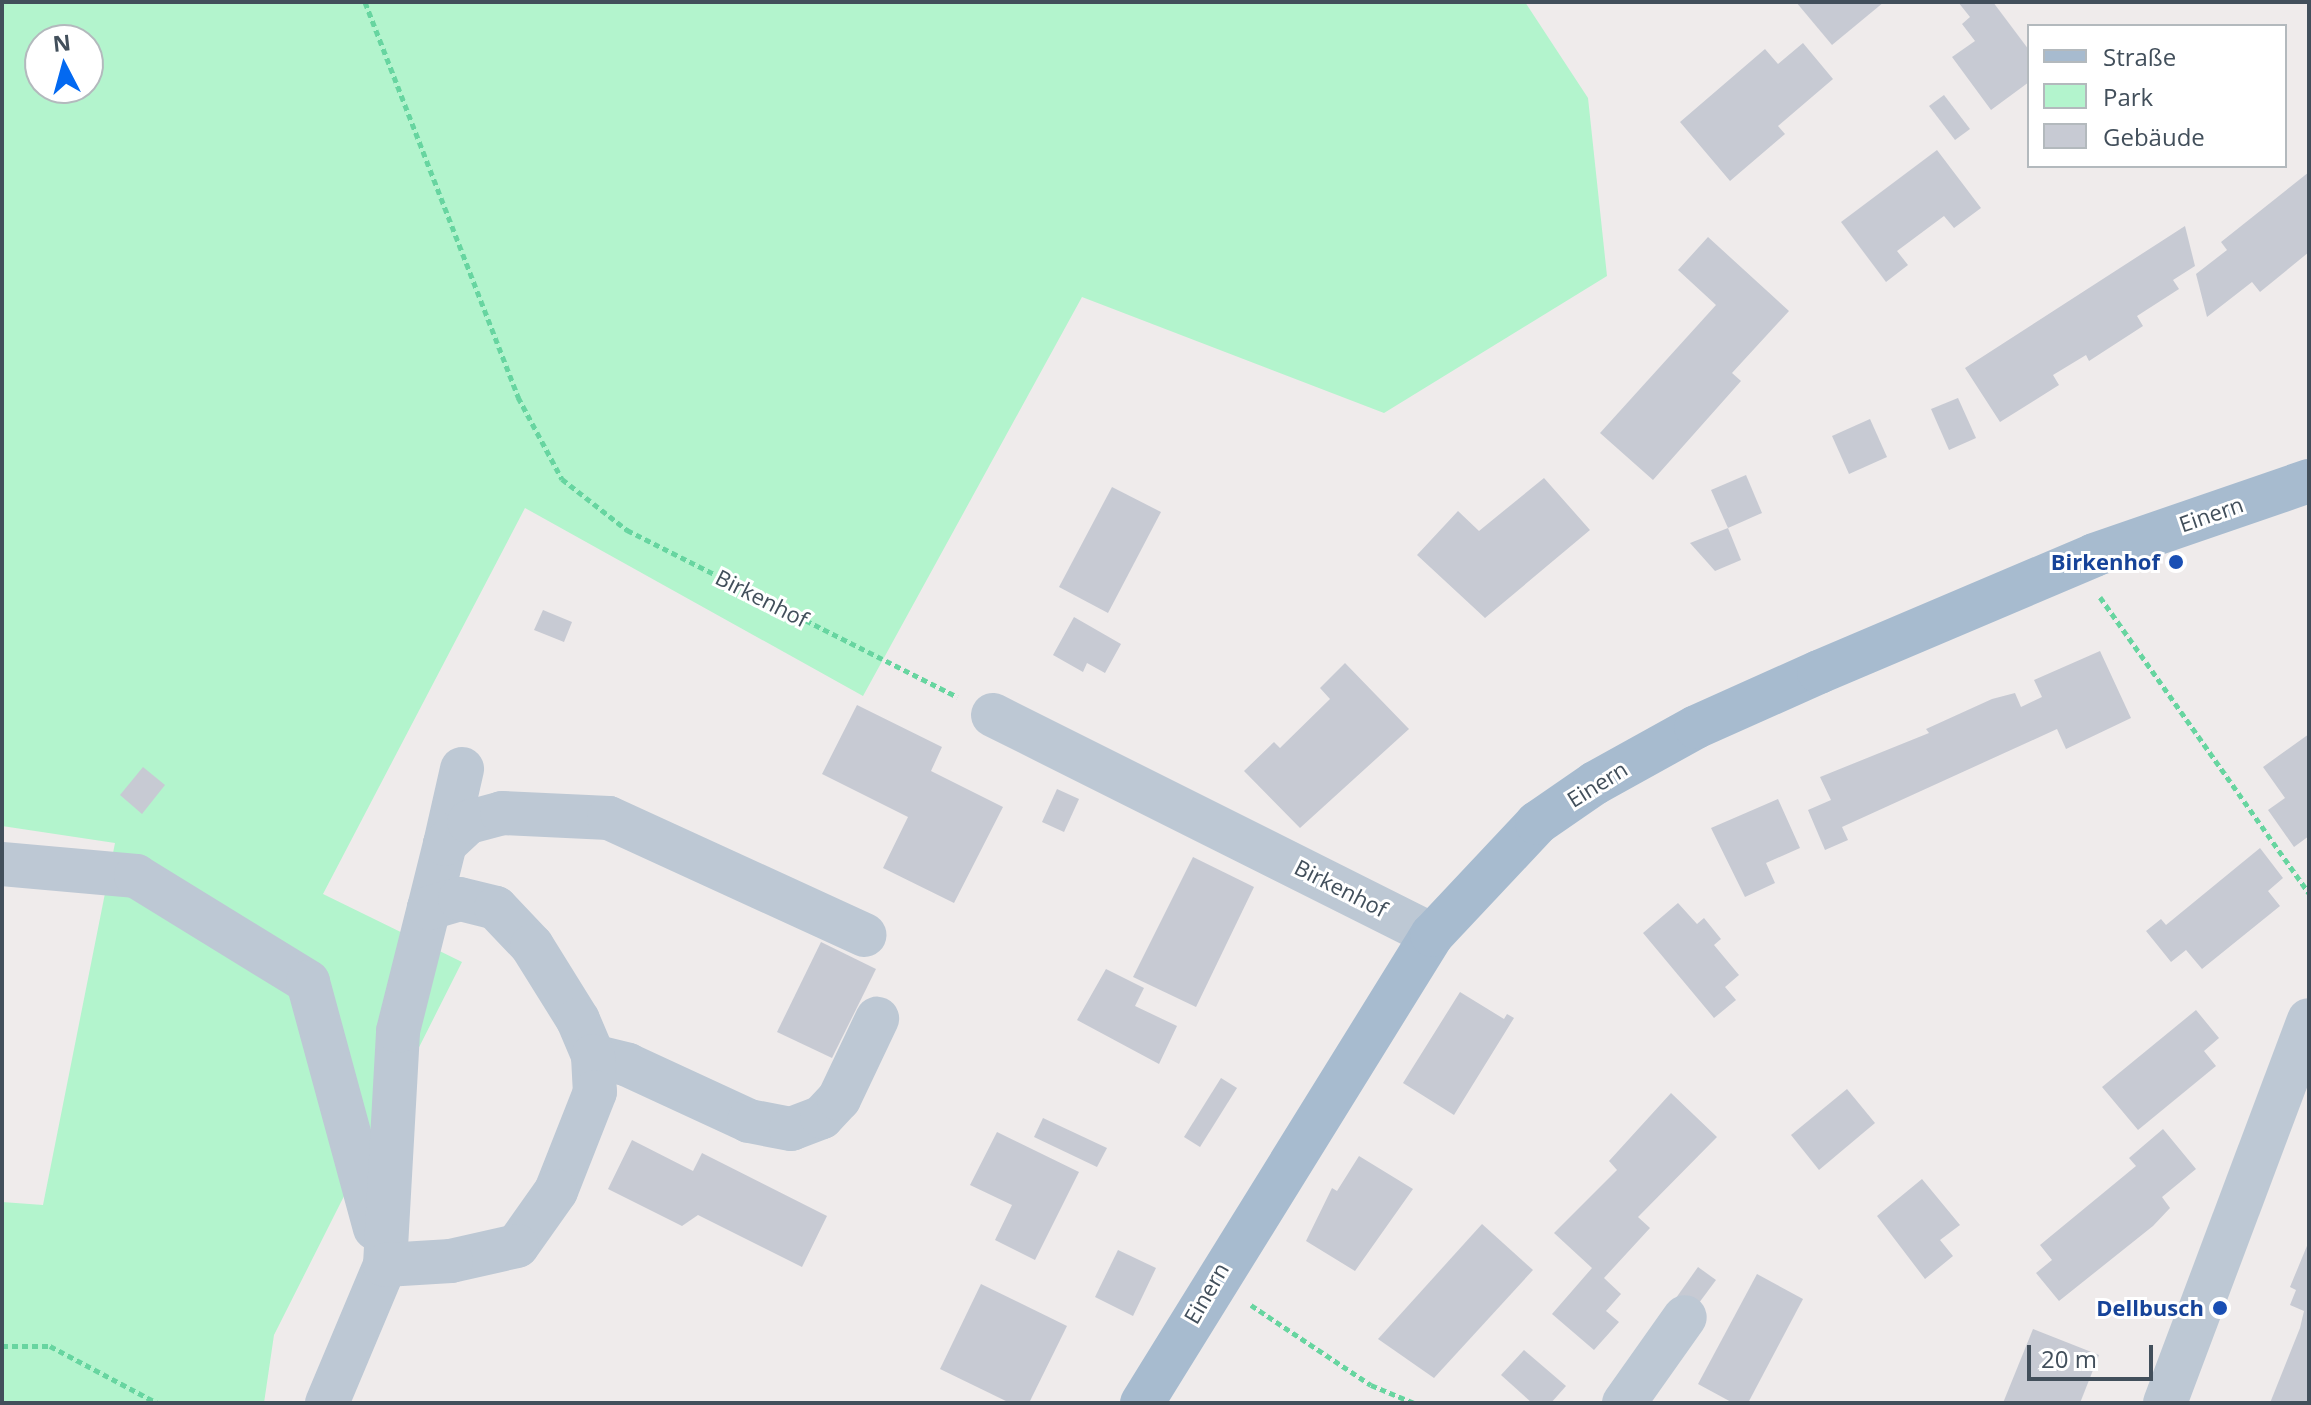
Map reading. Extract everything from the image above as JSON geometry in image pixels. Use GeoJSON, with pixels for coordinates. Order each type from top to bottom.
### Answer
{"type":"FeatureCollection","features":[{"type":"Feature","properties":{"kind":"main road","name":"Einern"},"geometry":{"type":"LineString","coordinates":[[1142,1403],[1213,1280],[1432,935],[1537,823],[1595,783],[1696,727],[2080,560],[2309,481]]}},
{"type":"Feature","properties":{"kind":"street","name":"Birkenhof"},"geometry":{"type":"LineString","coordinates":[[993,715],[1432,935]]}},
{"type":"Feature","properties":{"kind":"street"},"geometry":{"type":"LineString","coordinates":[[327,1403],[385,1265],[398,1031],[462,769]]}},
{"type":"Feature","properties":{"kind":"street"},"geometry":{"type":"LineString","coordinates":[[445,844],[469,822],[502,813],[609,818],[864,935]]}},
{"type":"Feature","properties":{"kind":"street"},"geometry":{"type":"LineString","coordinates":[[2,864],[136,876],[308,982],[385,1265]]}},
{"type":"Feature","properties":{"kind":"street"},"geometry":{"type":"LineString","coordinates":[[385,1265],[451,1261],[517,1246],[562,1177],[595,1092],[593,1056],[532,946],[496,908],[460,899],[429,908]]}},
{"type":"Feature","properties":{"kind":"street"},"geometry":{"type":"LineString","coordinates":[[593,1056],[628,1065],[749,1121],[791,1129],[822,1117],[839,1099],[877,1019]]}},
{"type":"Feature","properties":{"kind":"street"},"geometry":{"type":"LineString","coordinates":[[2165,1403],[2309,1020]]}},
{"type":"Feature","properties":{"kind":"street"},"geometry":{"type":"LineString","coordinates":[[1624,1403],[1685,1317]]}},
{"type":"Feature","properties":{"kind":"path","name":"Birkenhof"},"geometry":{"type":"LineString","coordinates":[[365,2],[518,397],[562,479],[627,530],[993,715]]}},
{"type":"Feature","properties":{"kind":"path"},"geometry":{"type":"LineString","coordinates":[[2109,586],[2095,591],[2309,893]]}},
{"type":"Feature","properties":{"kind":"path"},"geometry":{"type":"LineString","coordinates":[[1213,1280],[1371,1385],[1414,1403]]}},
{"type":"Feature","properties":{"kind":"path"},"geometry":{"type":"LineString","coordinates":[[2,1346],[50,1346],[157,1403]]}},
{"type":"Feature","properties":{"kind":"green space"},"geometry":{"type":"Polygon","coordinates":[[[2,2],[1525,2],[1588,98],[1607,276],[1384,413],[1082,297],[863,696],[525,508],[323,894],[462,962],[274,1335],[264,1403],[2,1403],[2,1202],[43,1205],[115,843],[2,826],[2,2]]]}},
{"type":"Feature","properties":{"kind":"building"},"geometry":{"type":"Polygon","coordinates":[[[1796,2],[1884,2],[1832,45],[1796,2]]]}},
{"type":"Feature","properties":{"kind":"building"},"geometry":{"type":"Polygon","coordinates":[[[1958,2],[1993,2],[2027,47],[2027,83],[1991,110],[1952,57],[1975,41],[1962,24],[1970,17],[1958,2]]]}},
{"type":"Feature","properties":{"kind":"building"},"geometry":{"type":"Polygon","coordinates":[[[1803,43],[1833,79],[1778,126],[1785,134],[1730,181],[1680,122],[1765,49],[1778,64],[1803,43]]]}},
{"type":"Feature","properties":{"kind":"building"},"geometry":{"type":"Polygon","coordinates":[[[1944,95],[1970,129],[1955,140],[1929,106],[1944,95]]]}},
{"type":"Feature","properties":{"kind":"building"},"geometry":{"type":"Polygon","coordinates":[[[1937,150],[1981,208],[1954,228],[1944,216],[1897,251],[1908,265],[1886,282],[1841,222],[1937,150]]]}},
{"type":"Feature","properties":{"kind":"building"},"geometry":{"type":"Polygon","coordinates":[[[2309,172],[2309,252],[2260,292],[2252,282],[2207,317],[2196,274],[2227,250],[2221,242],[2309,172]]]}},
{"type":"Feature","properties":{"kind":"building"},"geometry":{"type":"Polygon","coordinates":[[[2185,226],[2195,266],[2173,280],[2179,289],[2137,316],[2143,326],[2089,361],[2086,355],[2053,375],[2059,385],[2000,422],[1965,368],[2185,226]]]}},
{"type":"Feature","properties":{"kind":"building"},"geometry":{"type":"Polygon","coordinates":[[[1708,237],[1789,311],[1732,373],[1741,381],[1653,480],[1600,433],[1716,305],[1678,270],[1708,237]]]}},
{"type":"Feature","properties":{"kind":"building"},"geometry":{"type":"Polygon","coordinates":[[[1958,398],[1976,438],[1949,450],[1931,409],[1958,398]]]}},
{"type":"Feature","properties":{"kind":"building"},"geometry":{"type":"Polygon","coordinates":[[[1870,419],[1887,457],[1849,474],[1832,436],[1870,419]]]}},
{"type":"Feature","properties":{"kind":"building"},"geometry":{"type":"Polygon","coordinates":[[[1746,475],[1762,513],[1728,528],[1711,490],[1746,475]]]}},
{"type":"Feature","properties":{"kind":"building"},"geometry":{"type":"Polygon","coordinates":[[[1544,478],[1590,530],[1485,618],[1417,555],[1458,511],[1479,531],[1544,478]]]}},
{"type":"Feature","properties":{"kind":"building"},"geometry":{"type":"Polygon","coordinates":[[[1112,487],[1161,512],[1108,613],[1059,587],[1112,487]]]}},
{"type":"Feature","properties":{"kind":"building"},"geometry":{"type":"Polygon","coordinates":[[[1728,528],[1741,560],[1715,571],[1690,543],[1728,528]]]}},
{"type":"Feature","properties":{"kind":"building"},"geometry":{"type":"Polygon","coordinates":[[[543,610],[572,622],[564,642],[534,630],[543,610]]]}},
{"type":"Feature","properties":{"kind":"building"},"geometry":{"type":"Polygon","coordinates":[[[1074,617],[1121,644],[1105,673],[1087,663],[1083,672],[1053,655],[1074,617]]]}},
{"type":"Feature","properties":{"kind":"building"},"geometry":{"type":"Polygon","coordinates":[[[2100,651],[2131,718],[2066,749],[2057,729],[1842,827],[1848,840],[1825,850],[1808,810],[1831,800],[1820,777],[1929,733],[1926,729],[1992,699],[2015,693],[2021,707],[2042,697],[2034,680],[2100,651]]]}},
{"type":"Feature","properties":{"kind":"building"},"geometry":{"type":"Polygon","coordinates":[[[1345,663],[1409,729],[1300,828],[1244,771],[1274,742],[1280,748],[1330,699],[1320,688],[1345,663]]]}},
{"type":"Feature","properties":{"kind":"building"},"geometry":{"type":"Polygon","coordinates":[[[857,705],[942,747],[931,771],[1003,807],[954,903],[883,868],[908,817],[822,774],[857,705]]]}},
{"type":"Feature","properties":{"kind":"building"},"geometry":{"type":"Polygon","coordinates":[[[2309,734],[2309,836],[2294,847],[2268,810],[2285,798],[2263,767],[2309,734]]]}},
{"type":"Feature","properties":{"kind":"building"},"geometry":{"type":"Polygon","coordinates":[[[143,767],[165,785],[142,814],[120,795],[143,767]]]}},
{"type":"Feature","properties":{"kind":"building"},"geometry":{"type":"Polygon","coordinates":[[[1057,789],[1079,799],[1064,832],[1042,822],[1057,789]]]}},
{"type":"Feature","properties":{"kind":"building"},"geometry":{"type":"Polygon","coordinates":[[[1778,799],[1800,848],[1766,863],[1775,883],[1745,897],[1711,828],[1778,799]]]}},
{"type":"Feature","properties":{"kind":"building"},"geometry":{"type":"Polygon","coordinates":[[[2260,848],[2283,878],[2268,891],[2280,906],[2202,969],[2186,950],[2171,962],[2146,931],[2161,919],[2166,925],[2260,848]]]}},
{"type":"Feature","properties":{"kind":"building"},"geometry":{"type":"Polygon","coordinates":[[[1193,857],[1254,887],[1196,1007],[1133,977],[1193,857]]]}},
{"type":"Feature","properties":{"kind":"building"},"geometry":{"type":"Polygon","coordinates":[[[1678,903],[1697,924],[1704,918],[1721,939],[1714,945],[1739,975],[1725,987],[1736,1000],[1714,1018],[1643,933],[1678,903]]]}},
{"type":"Feature","properties":{"kind":"building"},"geometry":{"type":"Polygon","coordinates":[[[821,942],[876,969],[832,1058],[777,1032],[821,942]]]}},
{"type":"Feature","properties":{"kind":"building"},"geometry":{"type":"Polygon","coordinates":[[[1106,969],[1144,988],[1135,1006],[1177,1026],[1159,1064],[1077,1020],[1106,969]]]}},
{"type":"Feature","properties":{"kind":"building"},"geometry":{"type":"Polygon","coordinates":[[[1460,992],[1504,1019],[1507,1014],[1514,1018],[1454,1115],[1403,1083],[1460,992]]]}},
{"type":"Feature","properties":{"kind":"building"},"geometry":{"type":"Polygon","coordinates":[[[2196,1010],[2219,1038],[2204,1051],[2216,1066],[2138,1130],[2102,1087],[2196,1010]]]}},
{"type":"Feature","properties":{"kind":"building"},"geometry":{"type":"Polygon","coordinates":[[[1221,1078],[1237,1088],[1200,1147],[1184,1137],[1221,1078]]]}},
{"type":"Feature","properties":{"kind":"building"},"geometry":{"type":"Polygon","coordinates":[[[1847,1089],[1875,1123],[1819,1170],[1791,1135],[1847,1089]]]}},
{"type":"Feature","properties":{"kind":"building"},"geometry":{"type":"Polygon","coordinates":[[[1671,1093],[1717,1137],[1638,1217],[1650,1228],[1604,1278],[1621,1294],[1606,1311],[1619,1322],[1594,1350],[1552,1314],[1592,1268],[1554,1233],[1617,1170],[1609,1161],[1671,1093]]]}},
{"type":"Feature","properties":{"kind":"building"},"geometry":{"type":"Polygon","coordinates":[[[1043,1118],[1107,1148],[1097,1167],[1034,1137],[1043,1118]]]}},
{"type":"Feature","properties":{"kind":"building"},"geometry":{"type":"Polygon","coordinates":[[[2163,1129],[2196,1169],[2162,1197],[2170,1208],[2153,1226],[2059,1301],[2036,1273],[2052,1260],[2040,1245],[2136,1166],[2129,1158],[2163,1129]]]}},
{"type":"Feature","properties":{"kind":"building"},"geometry":{"type":"Polygon","coordinates":[[[997,1132],[1079,1172],[1035,1260],[995,1240],[1012,1205],[970,1185],[997,1132]]]}},
{"type":"Feature","properties":{"kind":"building"},"geometry":{"type":"Polygon","coordinates":[[[632,1140],[693,1171],[702,1153],[827,1216],[802,1267],[698,1215],[682,1226],[608,1189],[632,1140]]]}},
{"type":"Feature","properties":{"kind":"building"},"geometry":{"type":"Polygon","coordinates":[[[1359,1156],[1413,1189],[1355,1271],[1306,1241],[1332,1188],[1337,1191],[1359,1156]]]}},
{"type":"Feature","properties":{"kind":"building"},"geometry":{"type":"Polygon","coordinates":[[[1922,1179],[1960,1225],[1940,1240],[1953,1256],[1925,1279],[1877,1216],[1922,1179]]]}},
{"type":"Feature","properties":{"kind":"building"},"geometry":{"type":"Polygon","coordinates":[[[1482,1224],[1533,1270],[1434,1378],[1378,1339],[1482,1224]]]}},
{"type":"Feature","properties":{"kind":"building"},"geometry":{"type":"Polygon","coordinates":[[[2309,1241],[2309,1403],[2270,1403],[2300,1328],[2304,1311],[2290,1305],[2296,1290],[2290,1287],[2309,1241]]]}},
{"type":"Feature","properties":{"kind":"building"},"geometry":{"type":"Polygon","coordinates":[[[1118,1250],[1156,1268],[1133,1316],[1095,1297],[1118,1250]]]}},
{"type":"Feature","properties":{"kind":"building"},"geometry":{"type":"Polygon","coordinates":[[[1698,1267],[1716,1280],[1693,1311],[1676,1298],[1698,1267]]]}},
{"type":"Feature","properties":{"kind":"building"},"geometry":{"type":"Polygon","coordinates":[[[1757,1274],[1803,1299],[1748,1403],[1733,1403],[1698,1384],[1757,1274]]]}},
{"type":"Feature","properties":{"kind":"building"},"geometry":{"type":"Polygon","coordinates":[[[981,1284],[1067,1326],[1029,1403],[1010,1403],[940,1369],[981,1284]]]}},
{"type":"Feature","properties":{"kind":"building"},"geometry":{"type":"Polygon","coordinates":[[[2033,1329],[2099,1355],[2080,1403],[2003,1403],[2033,1329]]]}},
{"type":"Feature","properties":{"kind":"building"},"geometry":{"type":"Polygon","coordinates":[[[1524,1350],[1566,1386],[1551,1403],[1532,1403],[1501,1375],[1524,1350]]]}},
{"type":"Feature","properties":{"kind":"place","name":"Birkenhof"},"geometry":{"type":"Point","coordinates":[2176,562]}},
{"type":"Feature","properties":{"kind":"place","name":"Dellbusch"},"geometry":{"type":"Point","coordinates":[2220,1308]}}]}
